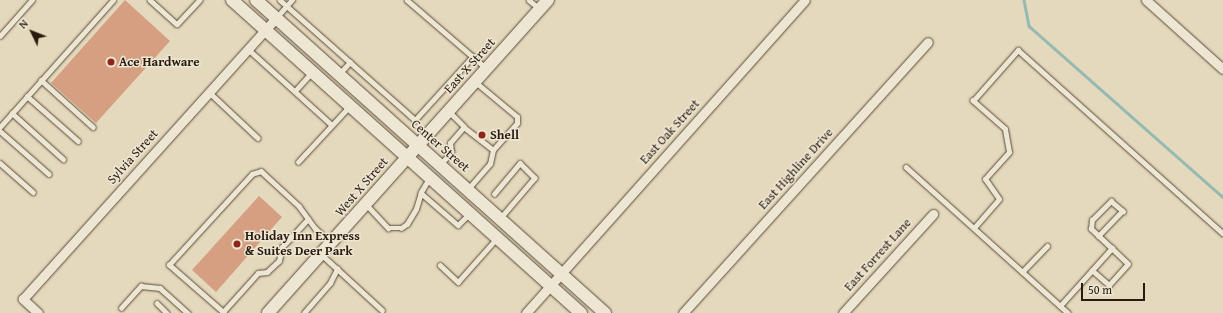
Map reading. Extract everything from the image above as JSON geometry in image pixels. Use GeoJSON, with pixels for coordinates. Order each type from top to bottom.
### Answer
{"type":"FeatureCollection","features":[{"type":"Feature","properties":{"kind":"main road","name":"Center Street"},"geometry":{"type":"LineString","coordinates":[[232,0],[350,106],[412,151],[440,165],[501,218],[556,280],[581,313]]}},
{"type":"Feature","properties":{"kind":"main road","name":"Center Street"},"geometry":{"type":"LineString","coordinates":[[256,0],[338,74],[412,151],[430,178],[470,214],[497,238],[605,313]]}},
{"type":"Feature","properties":{"kind":"main road","name":"East X Street"},"geometry":{"type":"LineString","coordinates":[[412,151],[545,2]]}},
{"type":"Feature","properties":{"kind":"main road","name":"West X Street"},"geometry":{"type":"LineString","coordinates":[[268,313],[412,151]]}},
{"type":"Feature","properties":{"kind":"street","name":"East Oak Street"},"geometry":{"type":"LineString","coordinates":[[526,313],[805,0]]}},
{"type":"Feature","properties":{"kind":"street"},"geometry":{"type":"LineString","coordinates":[[1146,0],[1223,69]]}},
{"type":"Feature","properties":{"kind":"street","name":"Sylvia Street"},"geometry":{"type":"LineString","coordinates":[[38,313],[23,299],[276,18]]}},
{"type":"Feature","properties":{"kind":"street","name":"East Highline Drive"},"geometry":{"type":"LineString","coordinates":[[683,313],[928,42]]}},
{"type":"Feature","properties":{"kind":"street","name":"East Forrest Lane"},"geometry":{"type":"LineString","coordinates":[[843,313],[933,214]]}},
{"type":"Feature","properties":{"kind":"lane"},"geometry":{"type":"LineString","coordinates":[[0,36],[32,0]]}},
{"type":"Feature","properties":{"kind":"lane"},"geometry":{"type":"LineString","coordinates":[[0,127],[113,0]]}},
{"type":"Feature","properties":{"kind":"lane"},"geometry":{"type":"LineString","coordinates":[[150,0],[178,24],[199,0]]}},
{"type":"Feature","properties":{"kind":"lane"},"geometry":{"type":"LineString","coordinates":[[280,0],[415,120],[473,56]]}},
{"type":"Feature","properties":{"kind":"lane"},"geometry":{"type":"LineString","coordinates":[[276,18],[292,0]]}},
{"type":"Feature","properties":{"kind":"lane"},"geometry":{"type":"LineString","coordinates":[[407,0],[486,68]]}},
{"type":"Feature","properties":{"kind":"lane"},"geometry":{"type":"LineString","coordinates":[[529,0],[545,2]]}},
{"type":"Feature","properties":{"kind":"lane"},"geometry":{"type":"LineString","coordinates":[[248,49],[332,125]]}},
{"type":"Feature","properties":{"kind":"lane"},"geometry":{"type":"LineString","coordinates":[[974,228],[1000,199],[985,179],[1009,152],[1004,129],[973,101],[1018,50],[1223,233]]}},
{"type":"Feature","properties":{"kind":"lane"},"geometry":{"type":"LineString","coordinates":[[338,74],[350,62]]}},
{"type":"Feature","properties":{"kind":"lane"},"geometry":{"type":"LineString","coordinates":[[294,92],[312,72]]}},
{"type":"Feature","properties":{"kind":"lane"},"geometry":{"type":"LineString","coordinates":[[41,80],[93,127]]}},
{"type":"Feature","properties":{"kind":"lane"},"geometry":{"type":"LineString","coordinates":[[468,190],[490,164],[493,150],[516,123],[516,117],[475,82]]}},
{"type":"Feature","properties":{"kind":"lane"},"geometry":{"type":"LineString","coordinates":[[209,92],[258,138]]}},
{"type":"Feature","properties":{"kind":"lane"},"geometry":{"type":"LineString","coordinates":[[27,96],[78,141]]}},
{"type":"Feature","properties":{"kind":"lane"},"geometry":{"type":"LineString","coordinates":[[298,162],[350,106]]}},
{"type":"Feature","properties":{"kind":"lane"},"geometry":{"type":"LineString","coordinates":[[448,111],[464,127],[493,150]]}},
{"type":"Feature","properties":{"kind":"lane"},"geometry":{"type":"LineString","coordinates":[[12,113],[64,159]]}},
{"type":"Feature","properties":{"kind":"lane"},"geometry":{"type":"LineString","coordinates":[[440,165],[451,152],[450,144],[464,127]]}},
{"type":"Feature","properties":{"kind":"lane"},"geometry":{"type":"LineString","coordinates":[[0,131],[49,174]]}},
{"type":"Feature","properties":{"kind":"lane"},"geometry":{"type":"LineString","coordinates":[[0,163],[33,192]]}},
{"type":"Feature","properties":{"kind":"lane"},"geometry":{"type":"LineString","coordinates":[[494,194],[520,163],[535,178],[501,218]]}},
{"type":"Feature","properties":{"kind":"lane"},"geometry":{"type":"LineString","coordinates":[[906,167],[1068,313]]}},
{"type":"Feature","properties":{"kind":"lane"},"geometry":{"type":"LineString","coordinates":[[308,219],[282,247],[279,261],[267,272],[258,273],[223,313],[169,265],[252,174],[261,171],[299,206],[308,219],[331,243]]}},
{"type":"Feature","properties":{"kind":"lane"},"geometry":{"type":"LineString","coordinates":[[366,203],[388,228],[401,228],[407,224],[416,209],[430,178]]}},
{"type":"Feature","properties":{"kind":"lane"},"geometry":{"type":"LineString","coordinates":[[422,193],[458,225],[470,214]]}},
{"type":"Feature","properties":{"kind":"lane"},"geometry":{"type":"LineString","coordinates":[[1092,270],[1109,285],[1128,264],[1091,229],[1090,223],[1111,201],[1123,211],[1099,236]]}},
{"type":"Feature","properties":{"kind":"lane"},"geometry":{"type":"LineString","coordinates":[[440,265],[458,282],[497,238]]}},
{"type":"Feature","properties":{"kind":"lane"},"geometry":{"type":"LineString","coordinates":[[1022,272],[1047,246]]}},
{"type":"Feature","properties":{"kind":"lane"},"geometry":{"type":"LineString","coordinates":[[1060,306],[1112,248]]}},
{"type":"Feature","properties":{"kind":"lane"},"geometry":{"type":"LineString","coordinates":[[321,254],[382,310]]}},
{"type":"Feature","properties":{"kind":"lane"},"geometry":{"type":"LineString","coordinates":[[304,313],[330,283],[337,269]]}},
{"type":"Feature","properties":{"kind":"lane"},"geometry":{"type":"LineString","coordinates":[[121,308],[141,286],[160,288],[188,313]]}},
{"type":"Feature","properties":{"kind":"lane"},"geometry":{"type":"LineString","coordinates":[[157,303],[167,313]]}},
{"type":"Feature","properties":{"kind":"building","name":"Ace Hardware"},"geometry":{"type":"Polygon","coordinates":[[[125,0],[170,41],[96,123],[51,83],[125,0]]]}},
{"type":"Feature","properties":{"kind":"building","name":"Holiday Inn Express & Suites Deer Park"},"geometry":{"type":"Polygon","coordinates":[[[259,196],[282,217],[216,292],[192,270],[259,196]]]}},
{"type":"Feature","properties":{"kind":"waterway"},"geometry":{"type":"LineString","coordinates":[[1024,0],[1029,26],[1223,197]]}},
{"type":"Feature","properties":{"kind":"place","name":"Ace Hardware"},"geometry":{"type":"Point","coordinates":[111,62]}},
{"type":"Feature","properties":{"kind":"place","name":"Shell"},"geometry":{"type":"Point","coordinates":[482,135]}},
{"type":"Feature","properties":{"kind":"place","name":"Holiday Inn Express & Suites Deer Park"},"geometry":{"type":"Point","coordinates":[237,244]}}]}
